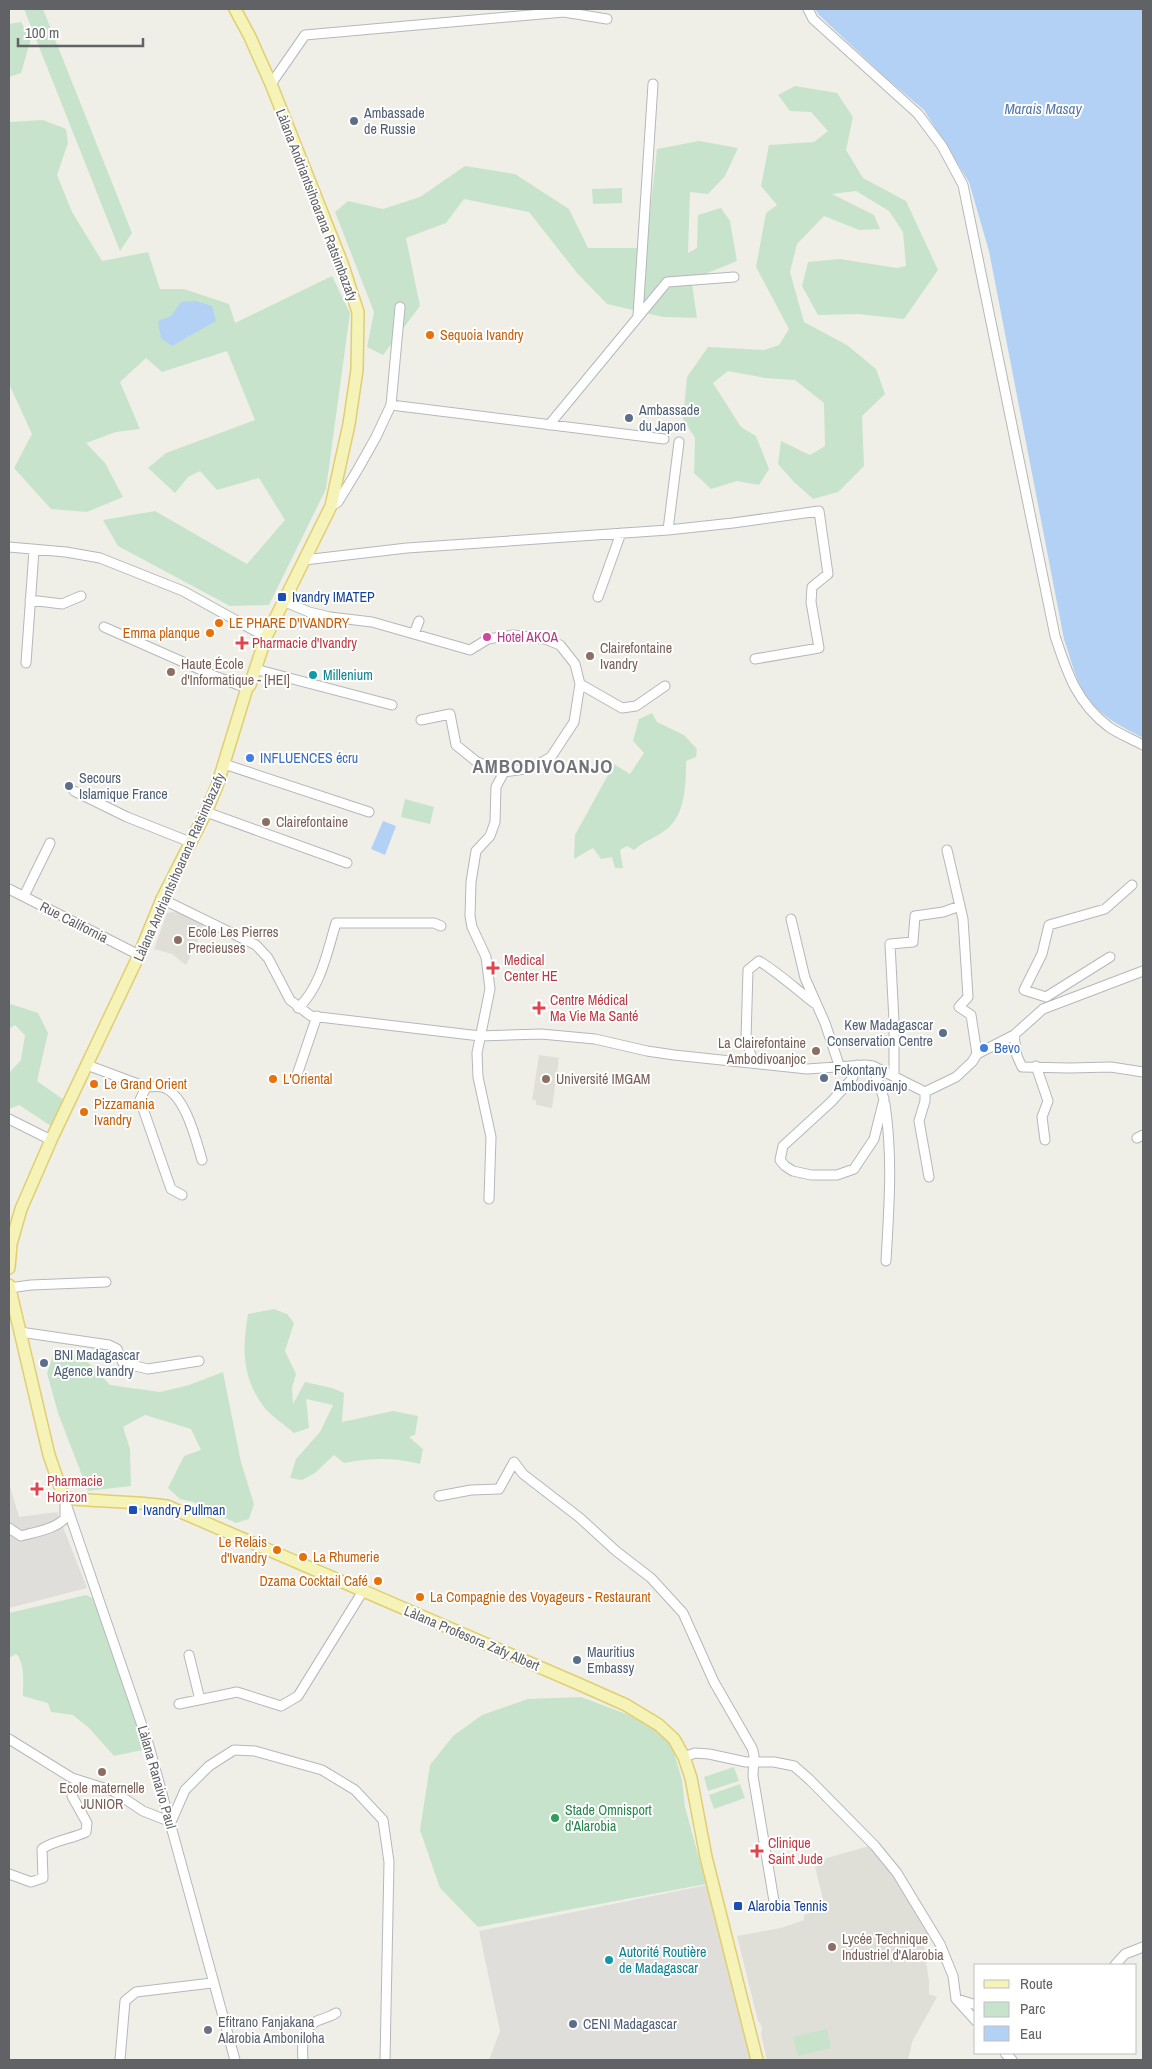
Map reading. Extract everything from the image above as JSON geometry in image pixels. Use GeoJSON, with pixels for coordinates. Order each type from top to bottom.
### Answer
{"type":"FeatureCollection","features":[{"type":"Feature","properties":{"kind":"main road","name":"Làlana Andriantsihoarana Ratsimbazafy"},"geometry":{"type":"LineString","coordinates":[[9,1268],[11,1244],[22,1209],[51,1140],[139,955],[162,899],[206,812],[224,764],[247,688],[250,685],[266,636],[331,506],[350,424],[357,370],[358,312],[342,263],[271,84],[235,9]]}},
{"type":"Feature","properties":{"kind":"main road"},"geometry":{"type":"LineString","coordinates":[[9,1286],[50,1455],[64,1498]]}},
{"type":"Feature","properties":{"kind":"main road","name":"Làlana Profesora Zafy Albert"},"geometry":{"type":"LineString","coordinates":[[64,1498],[93,1502],[135,1501],[167,1506],[626,1705],[659,1725],[674,1739],[684,1757],[691,1778],[706,1857],[757,2060]]}},
{"type":"Feature","properties":{"kind":"street"},"geometry":{"type":"LineString","coordinates":[[808,9],[813,18],[918,114],[942,146],[963,185],[1055,636],[1071,682],[1088,707],[1110,727],[1143,745]]}},
{"type":"Feature","properties":{"kind":"street"},"geometry":{"type":"LineString","coordinates":[[271,84],[305,35],[564,12],[607,19]]}},
{"type":"Feature","properties":{"kind":"street"},"geometry":{"type":"LineString","coordinates":[[638,316],[653,84]]}},
{"type":"Feature","properties":{"kind":"street"},"geometry":{"type":"LineString","coordinates":[[549,425],[666,282],[734,277]]}},
{"type":"Feature","properties":{"kind":"street"},"geometry":{"type":"LineString","coordinates":[[331,506],[338,502],[358,469],[376,437],[390,405],[400,307]]}},
{"type":"Feature","properties":{"kind":"street"},"geometry":{"type":"LineString","coordinates":[[390,405],[664,440]]}},
{"type":"Feature","properties":{"kind":"street"},"geometry":{"type":"LineString","coordinates":[[668,530],[679,442]]}},
{"type":"Feature","properties":{"kind":"street"},"geometry":{"type":"LineString","coordinates":[[304,560],[407,548],[668,530],[819,510],[828,574],[812,587],[811,602],[819,648],[756,659]]}},
{"type":"Feature","properties":{"kind":"street"},"geometry":{"type":"LineString","coordinates":[[598,596],[621,533]]}},
{"type":"Feature","properties":{"kind":"street"},"geometry":{"type":"LineString","coordinates":[[9,547],[66,552],[100,558],[183,591],[266,636]]}},
{"type":"Feature","properties":{"kind":"street"},"geometry":{"type":"LineString","coordinates":[[26,663],[34,550]]}},
{"type":"Feature","properties":{"kind":"street"},"geometry":{"type":"LineString","coordinates":[[30,600],[62,604],[81,596]]}},
{"type":"Feature","properties":{"kind":"street"},"geometry":{"type":"LineString","coordinates":[[283,601],[309,612],[330,617],[372,622],[470,650],[488,639],[513,636],[545,638],[560,645],[575,664],[580,684],[574,722],[550,757],[532,768],[504,772],[477,762],[456,745],[450,714],[421,720]]}},
{"type":"Feature","properties":{"kind":"street"},"geometry":{"type":"LineString","coordinates":[[414,634],[419,621]]}},
{"type":"Feature","properties":{"kind":"street"},"geometry":{"type":"LineString","coordinates":[[104,627],[217,677],[247,688]]}},
{"type":"Feature","properties":{"kind":"street"},"geometry":{"type":"LineString","coordinates":[[255,669],[392,705]]}},
{"type":"Feature","properties":{"kind":"street"},"geometry":{"type":"LineString","coordinates":[[580,684],[622,708],[636,706],[665,686]]}},
{"type":"Feature","properties":{"kind":"street"},"geometry":{"type":"LineString","coordinates":[[224,764],[369,812]]}},
{"type":"Feature","properties":{"kind":"street"},"geometry":{"type":"LineString","coordinates":[[489,1198],[491,1137],[478,1077],[476,1053],[490,989],[486,957],[472,927],[470,916],[471,882],[476,850],[490,836],[495,822],[496,787],[504,772]]}},
{"type":"Feature","properties":{"kind":"street"},"geometry":{"type":"LineString","coordinates":[[74,791],[127,817],[190,842]]}},
{"type":"Feature","properties":{"kind":"street"},"geometry":{"type":"LineString","coordinates":[[206,812],[347,863]]}},
{"type":"Feature","properties":{"kind":"street"},"geometry":{"type":"LineString","coordinates":[[24,896],[50,843]]}},
{"type":"Feature","properties":{"kind":"street"},"geometry":{"type":"LineString","coordinates":[[947,850],[963,919],[968,997],[960,1007],[971,1015],[977,1054]]}},
{"type":"Feature","properties":{"kind":"street"},"geometry":{"type":"LineString","coordinates":[[1046,997],[1024,990],[1042,954],[1049,925],[1105,909],[1132,886]]}},
{"type":"Feature","properties":{"kind":"street","name":"Rue California"},"geometry":{"type":"LineString","coordinates":[[9,889],[139,955]]}},
{"type":"Feature","properties":{"kind":"street"},"geometry":{"type":"LineString","coordinates":[[162,899],[256,945],[268,958],[290,1000],[298,1008],[311,1016],[480,1036],[541,1034],[595,1039],[665,1054],[807,1069],[840,1068],[857,1065],[873,1066],[924,1092],[926,1101],[920,1120],[929,1177]]}},
{"type":"Feature","properties":{"kind":"street"},"geometry":{"type":"LineString","coordinates":[[894,1076],[894,1021],[890,944],[913,942],[915,916],[943,912],[960,906]]}},
{"type":"Feature","properties":{"kind":"street"},"geometry":{"type":"LineString","coordinates":[[791,919],[805,978],[814,1002],[825,1023],[840,1068]]}},
{"type":"Feature","properties":{"kind":"street"},"geometry":{"type":"LineString","coordinates":[[298,1008],[307,1000],[319,977],[336,923],[434,924],[442,926]]}},
{"type":"Feature","properties":{"kind":"street"},"geometry":{"type":"LineString","coordinates":[[1043,1009],[1046,997],[1110,957]]}},
{"type":"Feature","properties":{"kind":"street"},"geometry":{"type":"LineString","coordinates":[[753,1062],[746,1039],[748,970],[759,961],[776,971],[792,986],[814,1002]]}},
{"type":"Feature","properties":{"kind":"street"},"geometry":{"type":"LineString","coordinates":[[924,1092],[956,1077],[972,1062],[977,1054],[1014,1035],[1043,1009],[1143,971]]}},
{"type":"Feature","properties":{"kind":"street"},"geometry":{"type":"LineString","coordinates":[[297,1075],[317,1016]]}},
{"type":"Feature","properties":{"kind":"street"},"geometry":{"type":"LineString","coordinates":[[1014,1035],[1017,1056],[1022,1067],[1111,1067],[1143,1072]]}},
{"type":"Feature","properties":{"kind":"street"},"geometry":{"type":"LineString","coordinates":[[87,1065],[146,1087],[163,1087],[172,1093],[181,1102],[187,1114],[202,1160]]}},
{"type":"Feature","properties":{"kind":"street"},"geometry":{"type":"LineString","coordinates":[[857,1065],[852,1079],[831,1102],[783,1146],[780,1160],[785,1166],[802,1174],[827,1176],[837,1175],[854,1169],[874,1139],[884,1099]]}},
{"type":"Feature","properties":{"kind":"street"},"geometry":{"type":"LineString","coordinates":[[873,1066],[884,1099],[889,1131],[891,1178],[886,1261]]}},
{"type":"Feature","properties":{"kind":"street"},"geometry":{"type":"LineString","coordinates":[[1036,1066],[1048,1101],[1042,1117],[1045,1140]]}},
{"type":"Feature","properties":{"kind":"street"},"geometry":{"type":"LineString","coordinates":[[146,1087],[140,1100],[171,1189],[182,1195]]}},
{"type":"Feature","properties":{"kind":"street"},"geometry":{"type":"LineString","coordinates":[[9,1120],[51,1140]]}},
{"type":"Feature","properties":{"kind":"street"},"geometry":{"type":"LineString","coordinates":[[9,1286],[106,1282]]}},
{"type":"Feature","properties":{"kind":"street"},"geometry":{"type":"LineString","coordinates":[[20,1332],[108,1345],[117,1349],[123,1363],[148,1369],[199,1361]]}},
{"type":"Feature","properties":{"kind":"street"},"geometry":{"type":"LineString","coordinates":[[439,1496],[471,1490],[499,1489],[514,1462],[523,1474],[580,1518],[616,1551],[651,1578],[683,1613],[714,1682],[752,1748],[753,1776],[775,1907]]}},
{"type":"Feature","properties":{"kind":"street"},"geometry":{"type":"LineString","coordinates":[[9,1528],[21,1536],[61,1522],[65,1518],[64,1498]]}},
{"type":"Feature","properties":{"kind":"street","name":"Làlana Ranaivo Paul"},"geometry":{"type":"LineString","coordinates":[[64,1498],[149,1746],[171,1822],[212,1982],[235,2060]]}},
{"type":"Feature","properties":{"kind":"street"},"geometry":{"type":"LineString","coordinates":[[179,1704],[237,1692],[281,1706],[298,1696],[363,1591]]}},
{"type":"Feature","properties":{"kind":"street"},"geometry":{"type":"LineString","coordinates":[[189,1655],[200,1700]]}},
{"type":"Feature","properties":{"kind":"street"},"geometry":{"type":"LineString","coordinates":[[9,1739],[72,1778],[113,1791],[143,1811],[171,1822],[185,1790],[209,1766],[234,1750],[255,1751],[322,1770],[355,1790],[383,1820],[389,1862],[384,2060]]}},
{"type":"Feature","properties":{"kind":"street"},"geometry":{"type":"LineString","coordinates":[[684,1757],[695,1753],[710,1754],[746,1762],[774,1762],[794,1766],[875,1846],[897,1873],[940,1944],[953,1976],[956,1998],[974,2019]]}},
{"type":"Feature","properties":{"kind":"street"},"geometry":{"type":"LineString","coordinates":[[9,1874],[31,1882],[43,1878],[42,1849],[86,1832],[87,1823],[72,1796],[73,1788],[78,1780]]}},
{"type":"Feature","properties":{"kind":"street"},"geometry":{"type":"LineString","coordinates":[[1116,1964],[1125,1954],[1143,1947]]}},
{"type":"Feature","properties":{"kind":"street"},"geometry":{"type":"LineString","coordinates":[[120,2060],[126,2001],[136,1992],[212,1982]]}},
{"type":"Feature","properties":{"kind":"street"},"geometry":{"type":"LineString","coordinates":[[956,1998],[974,2004]]}},
{"type":"Feature","properties":{"kind":"street"},"geometry":{"type":"LineString","coordinates":[[304,2060],[302,2040],[305,2032],[315,2022],[336,2013]]}},
{"type":"Feature","properties":{"kind":"shaded area","name":"Ecole Les Pierres Precieuses"},"geometry":{"type":"Polygon","coordinates":[[[167,913],[180,913],[203,923],[202,932],[186,965],[172,954],[154,949],[167,913]]]}},
{"type":"Feature","properties":{"kind":"shaded area","name":"Université IMGAM"},"geometry":{"type":"Polygon","coordinates":[[[539,1055],[559,1058],[552,1108],[536,1105],[536,1100],[532,1100],[539,1055]]]}},
{"type":"Feature","properties":{"kind":"shaded area"},"geometry":{"type":"Polygon","coordinates":[[[9,1483],[19,1517],[57,1512],[87,1588],[9,1608],[9,1483]]]}},
{"type":"Feature","properties":{"kind":"shaded area","name":"Lycée Technique Industriel d'Alarobia"},"geometry":{"type":"Polygon","coordinates":[[[869,1846],[877,1853],[894,1878],[930,1938],[923,1940],[929,1994],[937,1997],[912,2042],[908,2060],[767,2060],[761,2034],[761,2024],[758,2021],[737,1936],[781,1928],[804,1920],[804,1915],[825,1907],[815,1867],[827,1858],[869,1846]]]}},
{"type":"Feature","properties":{"kind":"shaded area"},"geometry":{"type":"Polygon","coordinates":[[[707,1885],[751,2039],[755,2060],[489,2060],[500,2031],[479,1931],[707,1885]]]}},
{"type":"Feature","properties":{"kind":"green space"},"geometry":{"type":"Polygon","coordinates":[[[24,9],[43,9],[132,233],[120,251],[24,9]]]}},
{"type":"Feature","properties":{"kind":"green space"},"geometry":{"type":"Polygon","coordinates":[[[21,22],[31,39],[21,73],[9,77],[9,24],[21,22]]]}},
{"type":"Feature","properties":{"kind":"green space"},"geometry":{"type":"Polygon","coordinates":[[[795,86],[837,93],[853,117],[846,150],[863,178],[906,201],[938,270],[904,319],[858,314],[818,315],[802,286],[808,262],[840,259],[897,268],[906,266],[903,232],[889,211],[856,191],[832,194],[874,215],[880,229],[859,230],[824,216],[797,244],[790,272],[804,322],[847,345],[876,369],[885,394],[862,416],[864,466],[838,492],[813,499],[778,464],[781,441],[810,455],[825,446],[824,403],[795,380],[765,378],[728,371],[713,383],[741,427],[756,436],[769,469],[759,485],[737,481],[711,489],[694,473],[695,438],[683,419],[687,377],[708,347],[764,350],[779,345],[789,329],[756,267],[766,213],[777,205],[761,186],[769,145],[814,142],[828,131],[811,112],[790,111],[778,95],[795,86]]]}},
{"type":"Feature","properties":{"kind":"green space"},"geometry":{"type":"Polygon","coordinates":[[[43,120],[66,129],[68,143],[57,175],[72,212],[102,261],[148,252],[160,289],[184,289],[229,304],[235,323],[332,276],[350,313],[326,489],[269,605],[230,606],[118,546],[103,520],[155,511],[247,564],[285,520],[259,478],[217,490],[200,471],[188,477],[175,493],[148,468],[166,453],[255,420],[227,351],[162,372],[146,358],[120,382],[140,429],[116,432],[86,443],[105,463],[123,497],[87,512],[51,509],[14,468],[32,434],[9,384],[9,122],[43,120]]]}},
{"type":"Feature","properties":{"kind":"green space"},"geometry":{"type":"Polygon","coordinates":[[[699,141],[738,148],[725,176],[708,194],[690,192],[688,253],[697,248],[698,215],[721,208],[730,221],[737,261],[710,272],[692,284],[697,318],[663,317],[607,304],[577,273],[529,212],[464,199],[446,223],[406,238],[420,306],[383,355],[367,347],[374,312],[335,212],[348,201],[383,209],[420,197],[465,166],[515,174],[569,209],[588,248],[646,248],[657,149],[699,141]]]}},
{"type":"Feature","properties":{"kind":"green space"},"geometry":{"type":"Polygon","coordinates":[[[622,188],[622,203],[593,204],[592,189],[622,188]]]}},
{"type":"Feature","properties":{"kind":"green space"},"geometry":{"type":"Polygon","coordinates":[[[652,713],[657,722],[684,735],[697,749],[696,757],[686,761],[684,797],[678,815],[667,829],[634,850],[627,846],[620,850],[623,868],[615,868],[612,857],[601,859],[593,848],[574,859],[575,835],[614,764],[630,774],[644,753],[633,741],[639,719],[652,713]]]}},
{"type":"Feature","properties":{"kind":"green space"},"geometry":{"type":"Polygon","coordinates":[[[405,799],[434,807],[430,824],[401,817],[405,799]]]}},
{"type":"Feature","properties":{"kind":"green space"},"geometry":{"type":"Polygon","coordinates":[[[11,1004],[38,1013],[48,1033],[37,1081],[64,1100],[51,1126],[19,1105],[9,1109],[9,1073],[21,1060],[25,1035],[15,1025],[9,1029],[9,1006],[11,1004]]]}},
{"type":"Feature","properties":{"kind":"green space"},"geometry":{"type":"Polygon","coordinates":[[[274,1309],[287,1314],[294,1323],[285,1351],[296,1374],[292,1388],[293,1404],[305,1382],[332,1388],[344,1393],[342,1422],[393,1411],[418,1416],[415,1435],[409,1437],[423,1449],[420,1464],[382,1459],[344,1463],[334,1455],[315,1473],[302,1480],[290,1478],[296,1459],[320,1432],[333,1405],[306,1399],[309,1428],[294,1433],[267,1411],[257,1396],[251,1385],[246,1363],[245,1339],[248,1314],[274,1309]]]}},
{"type":"Feature","properties":{"kind":"green space"},"geometry":{"type":"Polygon","coordinates":[[[55,1350],[82,1356],[110,1385],[160,1392],[189,1385],[223,1372],[241,1462],[254,1504],[249,1519],[236,1523],[193,1502],[180,1499],[168,1488],[184,1456],[201,1450],[191,1429],[145,1415],[123,1427],[130,1449],[131,1486],[88,1491],[58,1413],[47,1373],[55,1350]]]}},
{"type":"Feature","properties":{"kind":"green space"},"geometry":{"type":"Polygon","coordinates":[[[86,1595],[94,1599],[104,1618],[147,1749],[114,1756],[89,1728],[73,1715],[51,1712],[48,1703],[23,1696],[21,1662],[16,1654],[9,1658],[9,1613],[86,1595]]]}},
{"type":"Feature","properties":{"kind":"green space","name":"Stade Omnisport d'Alarobia"},"geometry":{"type":"Polygon","coordinates":[[[581,1697],[645,1721],[671,1742],[682,1780],[685,1807],[706,1884],[478,1927],[440,1888],[420,1830],[430,1765],[453,1736],[482,1715],[528,1699],[581,1697]]]}},
{"type":"Feature","properties":{"kind":"green space"},"geometry":{"type":"Polygon","coordinates":[[[734,1767],[739,1781],[708,1791],[704,1777],[734,1767]]]}},
{"type":"Feature","properties":{"kind":"green space"},"geometry":{"type":"Polygon","coordinates":[[[740,1784],[745,1798],[714,1809],[709,1795],[740,1784]]]}},
{"type":"Feature","properties":{"kind":"green space"},"geometry":{"type":"Polygon","coordinates":[[[827,2029],[831,2048],[798,2056],[793,2037],[827,2029]]]}},
{"type":"Feature","properties":{"kind":"water","name":"Marais Masay"},"geometry":{"type":"Polygon","coordinates":[[[815,9],[1143,9],[1143,738],[1111,720],[1088,700],[1076,674],[1064,639],[989,251],[969,182],[924,110],[885,77],[819,15],[815,9]]]}},
{"type":"Feature","properties":{"kind":"water"},"geometry":{"type":"Polygon","coordinates":[[[196,301],[212,306],[216,321],[172,346],[161,338],[158,321],[171,316],[181,302],[196,301]]]}},
{"type":"Feature","properties":{"kind":"water"},"geometry":{"type":"Polygon","coordinates":[[[383,821],[396,826],[385,855],[371,849],[383,821]]]}},
{"type":"Feature","properties":{"kind":"place","name":"Ambassade de Russie"},"geometry":{"type":"Point","coordinates":[354,121]}},
{"type":"Feature","properties":{"kind":"place","name":"Sequoia Ivandry"},"geometry":{"type":"Point","coordinates":[430,335]}},
{"type":"Feature","properties":{"kind":"place","name":"Ambassade du Japon"},"geometry":{"type":"Point","coordinates":[629,418]}},
{"type":"Feature","properties":{"kind":"place","name":"Ivandry IMATEP"},"geometry":{"type":"Point","coordinates":[282,597]}},
{"type":"Feature","properties":{"kind":"place","name":"LE PHARE D'IVANDRY"},"geometry":{"type":"Point","coordinates":[219,623]}},
{"type":"Feature","properties":{"kind":"place","name":"Emma planque"},"geometry":{"type":"Point","coordinates":[210,633]}},
{"type":"Feature","properties":{"kind":"place","name":"Hotel AKOA"},"geometry":{"type":"Point","coordinates":[487,637]}},
{"type":"Feature","properties":{"kind":"place","name":"Pharmacie d'Ivandry"},"geometry":{"type":"Point","coordinates":[242,643]}},
{"type":"Feature","properties":{"kind":"place","name":"Clairefontaine Ivandry"},"geometry":{"type":"Point","coordinates":[590,656]}},
{"type":"Feature","properties":{"kind":"place","name":"Haute École d'Informatique - [HEI]"},"geometry":{"type":"Point","coordinates":[171,672]}},
{"type":"Feature","properties":{"kind":"place","name":"Millenium"},"geometry":{"type":"Point","coordinates":[313,675]}},
{"type":"Feature","properties":{"kind":"place","name":"INFLUENCES écru"},"geometry":{"type":"Point","coordinates":[250,758]}},
{"type":"Feature","properties":{"kind":"place","name":"Secours Islamique France"},"geometry":{"type":"Point","coordinates":[69,786]}},
{"type":"Feature","properties":{"kind":"place","name":"Clairefontaine"},"geometry":{"type":"Point","coordinates":[266,822]}},
{"type":"Feature","properties":{"kind":"place","name":"Ecole Les Pierres Precieuses"},"geometry":{"type":"Point","coordinates":[178,940]}},
{"type":"Feature","properties":{"kind":"place","name":"Medical Center HE"},"geometry":{"type":"Point","coordinates":[493,968]}},
{"type":"Feature","properties":{"kind":"place","name":"Centre Médical Ma Vie Ma Santé"},"geometry":{"type":"Point","coordinates":[539,1008]}},
{"type":"Feature","properties":{"kind":"place","name":"Kew Madagascar Conservation Centre"},"geometry":{"type":"Point","coordinates":[943,1033]}},
{"type":"Feature","properties":{"kind":"place","name":"Bevo"},"geometry":{"type":"Point","coordinates":[984,1048]}},
{"type":"Feature","properties":{"kind":"place","name":"La Clairefontaine Ambodivoanjoc"},"geometry":{"type":"Point","coordinates":[816,1051]}},
{"type":"Feature","properties":{"kind":"place","name":"Fokontany Ambodivoanjo"},"geometry":{"type":"Point","coordinates":[824,1078]}},
{"type":"Feature","properties":{"kind":"place","name":"L'Oriental"},"geometry":{"type":"Point","coordinates":[273,1079]}},
{"type":"Feature","properties":{"kind":"place","name":"Université IMGAM"},"geometry":{"type":"Point","coordinates":[546,1079]}},
{"type":"Feature","properties":{"kind":"place","name":"Le Grand Orient"},"geometry":{"type":"Point","coordinates":[94,1084]}},
{"type":"Feature","properties":{"kind":"place","name":"Pizzamania Ivandry"},"geometry":{"type":"Point","coordinates":[84,1112]}},
{"type":"Feature","properties":{"kind":"place","name":"BNI Madagascar Agence Ivandry"},"geometry":{"type":"Point","coordinates":[44,1363]}},
{"type":"Feature","properties":{"kind":"place","name":"Pharmacie Horizon"},"geometry":{"type":"Point","coordinates":[37,1489]}},
{"type":"Feature","properties":{"kind":"place","name":"Ivandry Pullman"},"geometry":{"type":"Point","coordinates":[133,1510]}},
{"type":"Feature","properties":{"kind":"place","name":"Le Relais d'Ivandry"},"geometry":{"type":"Point","coordinates":[277,1550]}},
{"type":"Feature","properties":{"kind":"place","name":"La Rhumerie"},"geometry":{"type":"Point","coordinates":[303,1557]}},
{"type":"Feature","properties":{"kind":"place","name":"Dzama Cocktail Café"},"geometry":{"type":"Point","coordinates":[378,1581]}},
{"type":"Feature","properties":{"kind":"place","name":"La Compagnie des Voyageurs - Restaurant"},"geometry":{"type":"Point","coordinates":[420,1597]}},
{"type":"Feature","properties":{"kind":"place","name":"Mauritius Embassy"},"geometry":{"type":"Point","coordinates":[577,1660]}},
{"type":"Feature","properties":{"kind":"place","name":"Ecole maternelle JUNIOR"},"geometry":{"type":"Point","coordinates":[102,1772]}},
{"type":"Feature","properties":{"kind":"place","name":"Stade Omnisport d'Alarobia"},"geometry":{"type":"Point","coordinates":[555,1818]}},
{"type":"Feature","properties":{"kind":"place","name":"Clinique Saint Jude"},"geometry":{"type":"Point","coordinates":[757,1851]}},
{"type":"Feature","properties":{"kind":"place","name":"Alarobia Tennis"},"geometry":{"type":"Point","coordinates":[738,1906]}},
{"type":"Feature","properties":{"kind":"place","name":"Lycée Technique Industriel d'Alarobia"},"geometry":{"type":"Point","coordinates":[832,1947]}},
{"type":"Feature","properties":{"kind":"place","name":"Autorité Routière de Madagascar"},"geometry":{"type":"Point","coordinates":[609,1960]}},
{"type":"Feature","properties":{"kind":"place","name":"CENI Madagascar"},"geometry":{"type":"Point","coordinates":[573,2024]}},
{"type":"Feature","properties":{"kind":"place","name":"Efitrano Fanjakana Alarobia Amboniloha"},"geometry":{"type":"Point","coordinates":[208,2030]}},
{"type":"Feature","properties":{"kind":"district","name":"AMBODIVOANJO"},"geometry":{"type":"Point","coordinates":[543,766]}}]}
